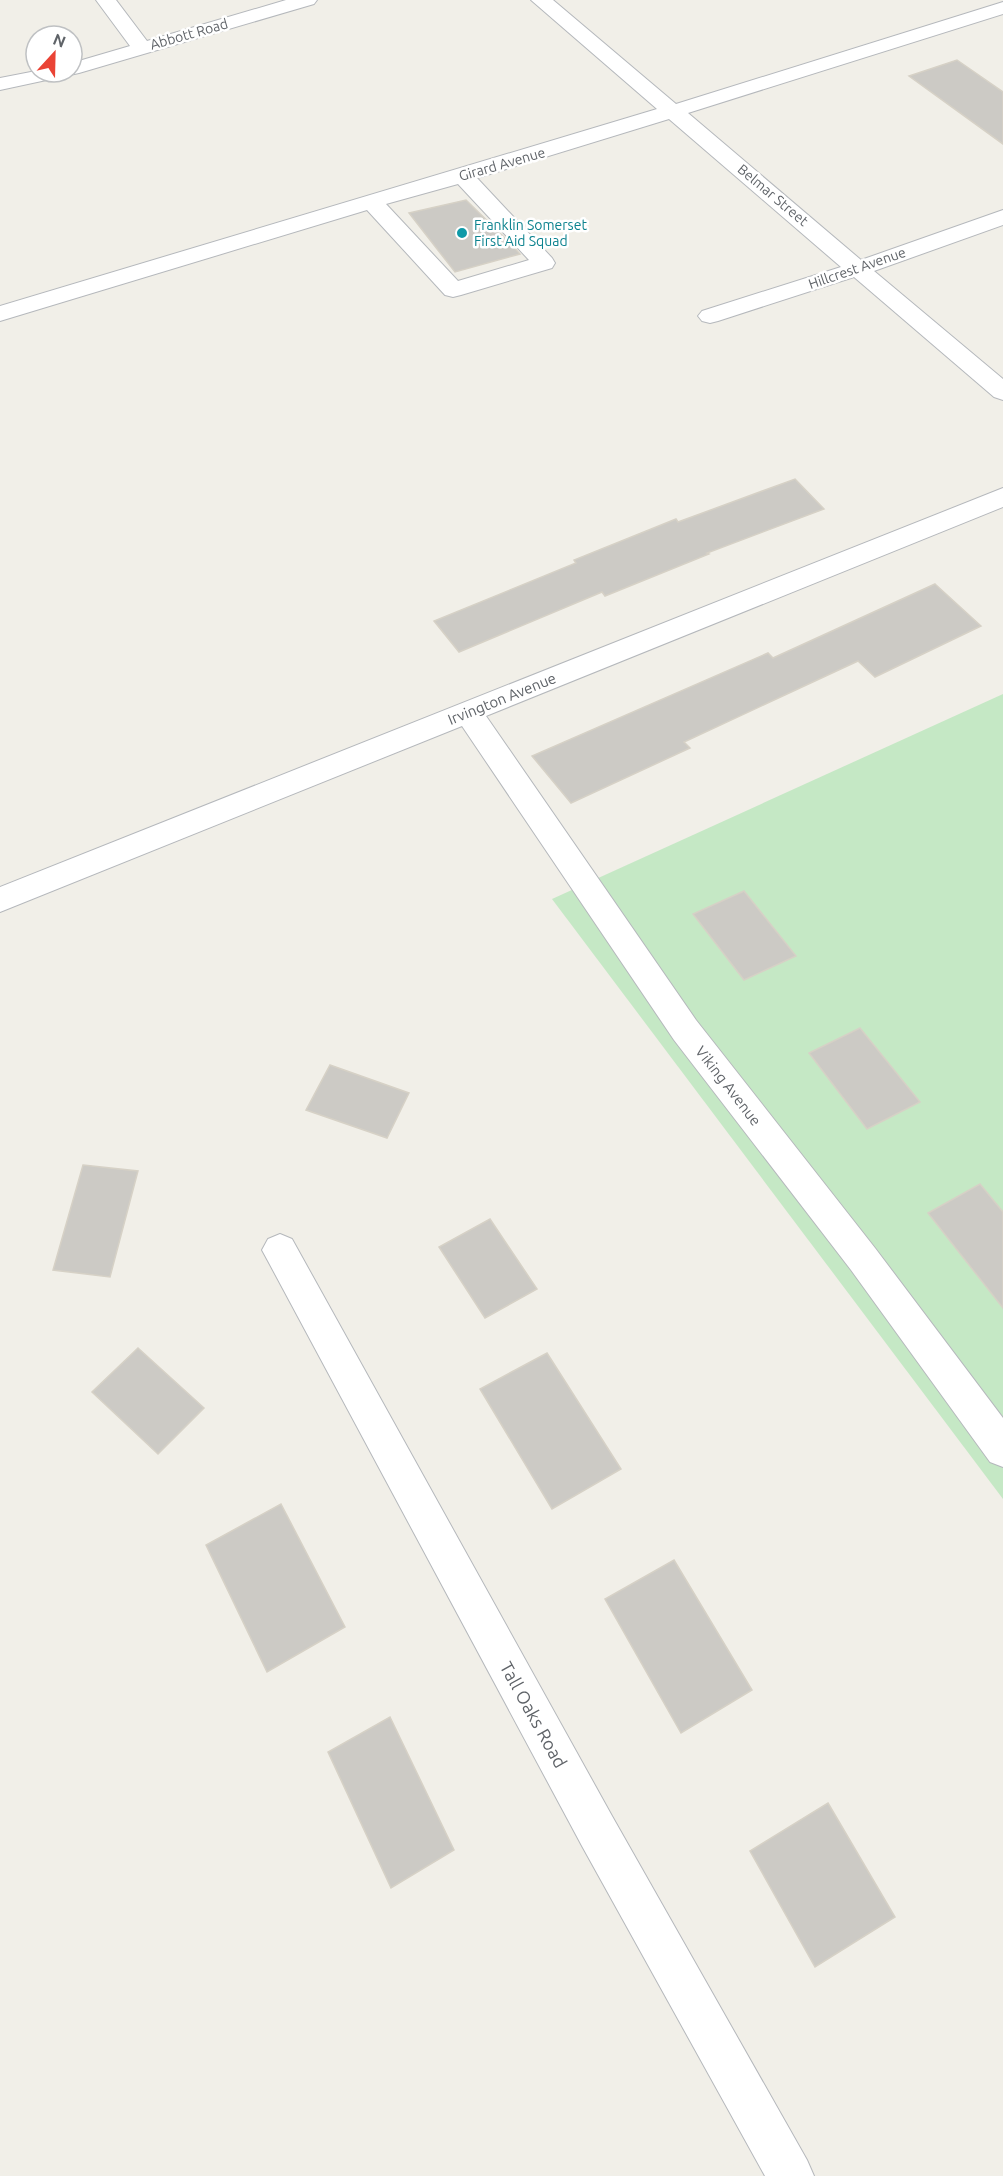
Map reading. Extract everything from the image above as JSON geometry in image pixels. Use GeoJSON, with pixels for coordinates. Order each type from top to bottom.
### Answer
{"type":"FeatureCollection","features":[{"type":"Feature","properties":{"kind":"street"},"geometry":{"type":"LineString","coordinates":[[106,0],[142,48]]}},
{"type":"Feature","properties":{"kind":"street","name":"Abbott Road"},"geometry":{"type":"LineString","coordinates":[[84,65],[307,0]]}},
{"type":"Feature","properties":{"kind":"street","name":"Belmar Street"},"geometry":{"type":"LineString","coordinates":[[541,0],[860,268],[1003,392]]}},
{"type":"Feature","properties":{"kind":"street","name":"Girard Avenue"},"geometry":{"type":"LineString","coordinates":[[0,314],[463,176],[1003,8]]}},
{"type":"Feature","properties":{"kind":"street"},"geometry":{"type":"LineString","coordinates":[[0,84],[24,79]]}},
{"type":"Feature","properties":{"kind":"street"},"geometry":{"type":"LineString","coordinates":[[372,202],[453,290],[544,263],[463,176]]}},
{"type":"Feature","properties":{"kind":"street","name":"Hillcrest Avenue"},"geometry":{"type":"LineString","coordinates":[[710,316],[860,268],[1003,217]]}},
{"type":"Feature","properties":{"kind":"street","name":"Irvington Avenue"},"geometry":{"type":"LineString","coordinates":[[0,900],[1003,497]]}},
{"type":"Feature","properties":{"kind":"street","name":"Viking Avenue"},"geometry":{"type":"LineString","coordinates":[[468,712],[685,1030],[863,1259],[1003,1449]]}},
{"type":"Feature","properties":{"kind":"street","name":"Tall Oaks Road"},"geometry":{"type":"LineString","coordinates":[[280,1250],[597,1831],[791,2176]]}},
{"type":"Feature","properties":{"kind":"green space"},"geometry":{"type":"Polygon","coordinates":[[[1003,694],[1003,1499],[552,899],[1003,694]]]}},
{"type":"Feature","properties":{"kind":"building"},"geometry":{"type":"Polygon","coordinates":[[[957,60],[1003,92],[1003,144],[909,76],[957,60]]]}},
{"type":"Feature","properties":{"kind":"building","name":"Franklin Somerset First Aid Squad"},"geometry":{"type":"Polygon","coordinates":[[[466,200],[520,254],[455,272],[409,213],[466,200]]]}},
{"type":"Feature","properties":{"kind":"building"},"geometry":{"type":"Polygon","coordinates":[[[795,479],[824,509],[707,553],[709,554],[605,596],[602,592],[459,652],[434,621],[576,563],[574,560],[676,519],[678,522],[795,479]]]}},
{"type":"Feature","properties":{"kind":"building"},"geometry":{"type":"Polygon","coordinates":[[[935,584],[981,626],[875,677],[858,661],[684,742],[690,748],[571,803],[532,756],[768,653],[773,658],[935,584]]]}},
{"type":"Feature","properties":{"kind":"building"},"geometry":{"type":"Polygon","coordinates":[[[744,891],[796,956],[744,980],[693,914],[744,891]]]}},
{"type":"Feature","properties":{"kind":"building"},"geometry":{"type":"Polygon","coordinates":[[[860,1028],[920,1102],[867,1129],[809,1053],[860,1028]]]}},
{"type":"Feature","properties":{"kind":"building"},"geometry":{"type":"Polygon","coordinates":[[[330,1065],[409,1093],[387,1138],[306,1110],[330,1065]]]}},
{"type":"Feature","properties":{"kind":"building"},"geometry":{"type":"Polygon","coordinates":[[[83,1165],[138,1171],[110,1277],[53,1270],[83,1165]]]}},
{"type":"Feature","properties":{"kind":"building"},"geometry":{"type":"Polygon","coordinates":[[[980,1184],[1003,1212],[1003,1308],[928,1213],[980,1184]]]}},
{"type":"Feature","properties":{"kind":"building"},"geometry":{"type":"Polygon","coordinates":[[[490,1219],[537,1289],[485,1318],[439,1247],[490,1219]]]}},
{"type":"Feature","properties":{"kind":"building"},"geometry":{"type":"Polygon","coordinates":[[[138,1348],[204,1408],[158,1454],[92,1392],[138,1348]]]}},
{"type":"Feature","properties":{"kind":"building"},"geometry":{"type":"Polygon","coordinates":[[[547,1353],[621,1469],[552,1509],[480,1389],[547,1353]]]}},
{"type":"Feature","properties":{"kind":"building"},"geometry":{"type":"Polygon","coordinates":[[[281,1504],[345,1627],[267,1672],[206,1545],[281,1504]]]}},
{"type":"Feature","properties":{"kind":"building"},"geometry":{"type":"Polygon","coordinates":[[[674,1560],[752,1690],[681,1733],[605,1599],[674,1560]]]}},
{"type":"Feature","properties":{"kind":"building"},"geometry":{"type":"Polygon","coordinates":[[[390,1717],[454,1850],[391,1888],[328,1752],[390,1717]]]}},
{"type":"Feature","properties":{"kind":"building"},"geometry":{"type":"Polygon","coordinates":[[[828,1803],[895,1917],[815,1967],[750,1851],[828,1803]]]}},
{"type":"Feature","properties":{"kind":"place","name":"Franklin Somerset First Aid Squad"},"geometry":{"type":"Point","coordinates":[462,233]}}]}
